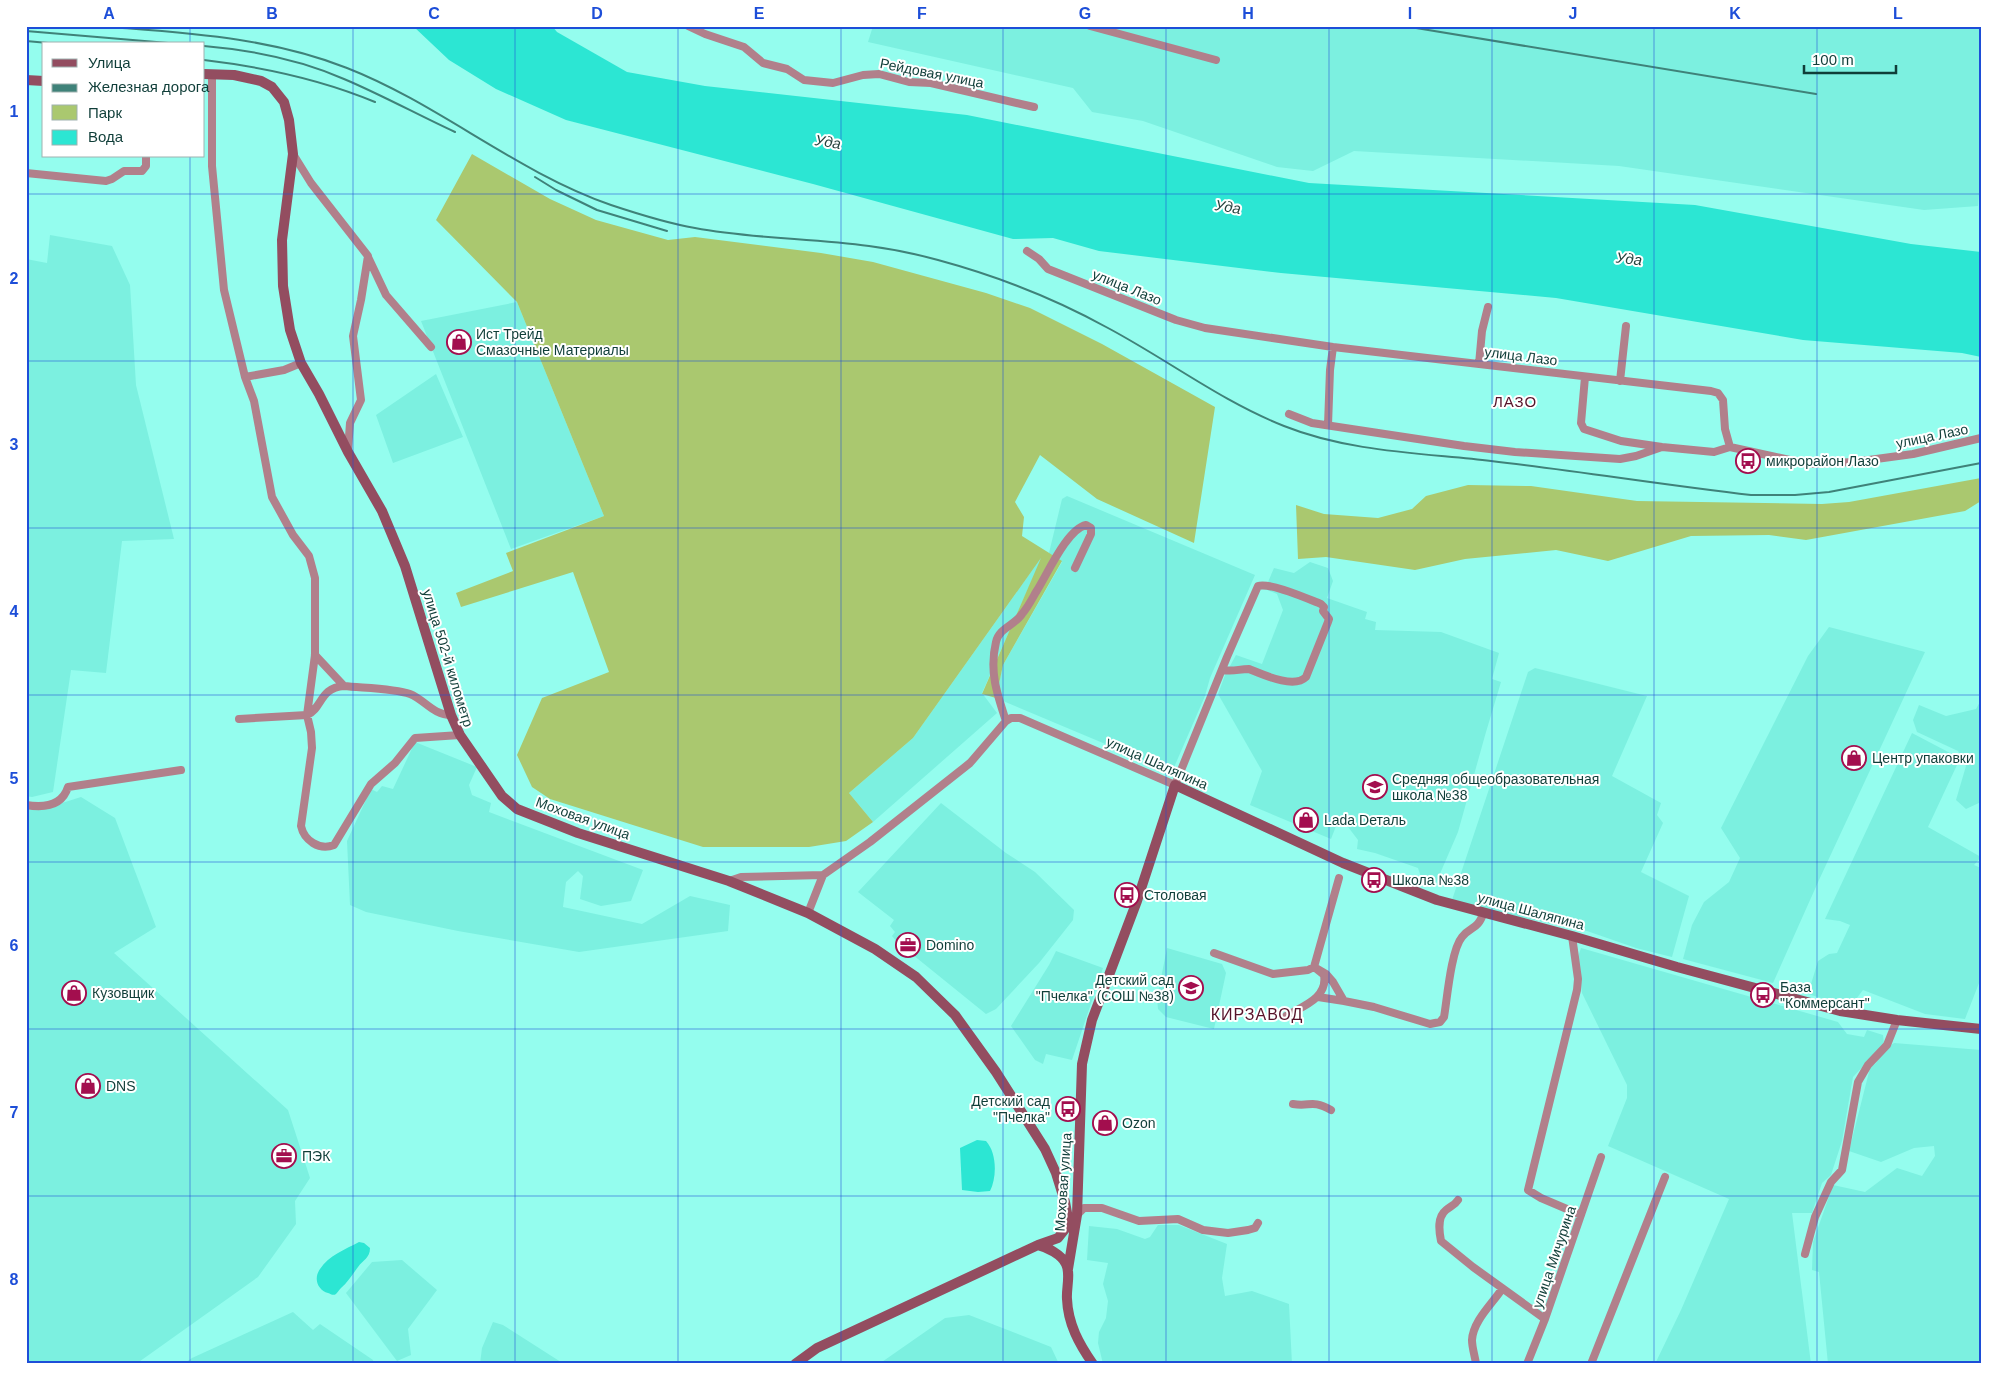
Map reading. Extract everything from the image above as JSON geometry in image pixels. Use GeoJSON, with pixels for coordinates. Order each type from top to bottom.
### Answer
{"type":"FeatureCollection","features":[{"type":"Feature","properties":{"kind":"street"},"geometry":{"type":"LineString","coordinates":[[1090,26],[1216,60]]}},
{"type":"Feature","properties":{"kind":"street","name":"Рейдовая улица"},"geometry":{"type":"LineString","coordinates":[[690,27],[744,47],[763,63],[787,69],[804,80],[833,83],[863,75],[879,74],[909,82],[932,83],[1034,107]]}},
{"type":"Feature","properties":{"kind":"street","name":"улица 502-й километр"},"geometry":{"type":"LineString","coordinates":[[208,74],[261,81],[272,87],[284,102],[290,120],[293,154],[282,240],[284,286],[290,330],[301,363],[382,511],[405,566],[450,715],[460,735],[415,738],[395,763],[371,784],[338,842],[324,848],[308,840],[303,834],[301,826],[312,748],[307,715],[315,655],[315,578],[309,556],[293,534],[272,497],[254,401],[245,377],[224,290],[212,166],[208,74]]}},
{"type":"Feature","properties":{"kind":"street"},"geometry":{"type":"LineString","coordinates":[[26,80],[42,81]]}},
{"type":"Feature","properties":{"kind":"street"},"geometry":{"type":"LineString","coordinates":[[293,154],[311,183],[368,256],[386,295],[431,346]]}},
{"type":"Feature","properties":{"kind":"street"},"geometry":{"type":"LineString","coordinates":[[26,173],[106,181],[124,171],[142,171],[146,166],[146,158]]}},
{"type":"Feature","properties":{"kind":"street","name":"улица Лазо"},"geometry":{"type":"LineString","coordinates":[[1027,251],[1039,259],[1048,269],[1176,320],[1204,328],[1333,347],[1711,391],[1718,393],[1723,400],[1725,429],[1730,447],[1808,464],[1854,462],[1914,454],[1981,438]]}},
{"type":"Feature","properties":{"kind":"street"},"geometry":{"type":"LineString","coordinates":[[348,452],[350,423],[361,400],[353,336],[362,300],[368,256]]}},
{"type":"Feature","properties":{"kind":"street"},"geometry":{"type":"LineString","coordinates":[[1479,364],[1482,331],[1488,307]]}},
{"type":"Feature","properties":{"kind":"street"},"geometry":{"type":"LineString","coordinates":[[1620,381],[1626,326]]}},
{"type":"Feature","properties":{"kind":"street"},"geometry":{"type":"LineString","coordinates":[[1328,425],[1333,347]]}},
{"type":"Feature","properties":{"kind":"street"},"geometry":{"type":"LineString","coordinates":[[245,377],[284,370],[301,363]]}},
{"type":"Feature","properties":{"kind":"street"},"geometry":{"type":"LineString","coordinates":[[1585,377],[1581,423],[1584,429],[1621,441],[1662,448],[1714,452],[1730,447]]}},
{"type":"Feature","properties":{"kind":"street"},"geometry":{"type":"LineString","coordinates":[[1288,414],[1312,423],[1363,432],[1515,452],[1620,459],[1662,448]]}},
{"type":"Feature","properties":{"kind":"street"},"geometry":{"type":"LineString","coordinates":[[729,881],[741,878],[823,875],[870,842],[970,763],[1009,719],[995,688],[997,639],[1005,629],[1022,615],[1064,546],[1074,533],[1086,525],[1091,528],[1091,534],[1075,568]]}},
{"type":"Feature","properties":{"kind":"street","name":"Моховая улица"},"geometry":{"type":"LineString","coordinates":[[1093,1364],[1078,1343],[1069,1315],[1067,1300],[1068,1269],[1076,1215],[1082,1064],[1092,1020],[1137,901],[1175,785],[1222,670],[1258,586],[1263,585],[1274,588],[1321,604],[1329,619],[1306,677],[1302,681],[1294,683],[1249,669],[1235,672],[1222,670]]}},
{"type":"Feature","properties":{"kind":"street"},"geometry":{"type":"LineString","coordinates":[[315,655],[344,686]]}},
{"type":"Feature","properties":{"kind":"street"},"geometry":{"type":"LineString","coordinates":[[238,719],[307,715],[315,710],[321,698],[327,692],[344,686],[404,692],[416,697],[439,713],[450,715]]}},
{"type":"Feature","properties":{"kind":"street","name":"улица Шаляпина"},"geometry":{"type":"LineString","coordinates":[[1009,719],[1020,718],[1175,785],[1343,863],[1437,900],[1837,1010],[1896,1020],[1981,1029]]}},
{"type":"Feature","properties":{"kind":"street","name":"Моховая улица"},"geometry":{"type":"LineString","coordinates":[[460,735],[502,796],[517,809],[578,833],[729,881],[808,913],[875,948],[916,977],[955,1015],[996,1072],[1046,1149],[1065,1202],[1069,1224]]}},
{"type":"Feature","properties":{"kind":"street"},"geometry":{"type":"LineString","coordinates":[[26,805],[42,806],[59,801],[64,797],[68,787],[181,770]]}},
{"type":"Feature","properties":{"kind":"street"},"geometry":{"type":"LineString","coordinates":[[808,913],[823,875]]}},
{"type":"Feature","properties":{"kind":"street"},"geometry":{"type":"LineString","coordinates":[[1214,954],[1273,974],[1308,970],[1314,967],[1339,878]]}},
{"type":"Feature","properties":{"kind":"street"},"geometry":{"type":"LineString","coordinates":[[1318,997],[1374,1008],[1430,1024],[1440,1022],[1444,1017],[1456,948],[1462,937],[1480,924],[1484,912]]}},
{"type":"Feature","properties":{"kind":"street"},"geometry":{"type":"LineString","coordinates":[[1572,936],[1578,979],[1577,990],[1528,1190],[1541,1198],[1581,1215]]}},
{"type":"Feature","properties":{"kind":"street"},"geometry":{"type":"LineString","coordinates":[[1314,967],[1326,974],[1344,1001]]}},
{"type":"Feature","properties":{"kind":"street"},"geometry":{"type":"LineString","coordinates":[[1286,1016],[1323,992],[1326,983],[1324,975],[1314,967]]}},
{"type":"Feature","properties":{"kind":"street"},"geometry":{"type":"LineString","coordinates":[[1805,1254],[1815,1217],[1830,1182],[1842,1170],[1858,1082],[1868,1066],[1887,1044],[1896,1020]]}},
{"type":"Feature","properties":{"kind":"street"},"geometry":{"type":"LineString","coordinates":[[1293,1104],[1303,1105],[1313,1102],[1319,1103],[1331,1110]]}},
{"type":"Feature","properties":{"kind":"street","name":"улица Мичурина"},"geometry":{"type":"LineString","coordinates":[[1527,1364],[1545,1320],[1601,1157]]}},
{"type":"Feature","properties":{"kind":"street"},"geometry":{"type":"LineString","coordinates":[[1591,1364],[1665,1177]]}},
{"type":"Feature","properties":{"kind":"street"},"geometry":{"type":"LineString","coordinates":[[1458,1200],[1456,1204],[1443,1212],[1440,1220],[1441,1241],[1545,1320]]}},
{"type":"Feature","properties":{"kind":"street"},"geometry":{"type":"LineString","coordinates":[[1076,1215],[1084,1208],[1102,1208],[1139,1221],[1178,1219],[1202,1230],[1228,1233],[1255,1228],[1258,1223]]}},
{"type":"Feature","properties":{"kind":"street","name":"Моховая улица"},"geometry":{"type":"LineString","coordinates":[[795,1364],[817,1348],[1038,1245],[1058,1238],[1076,1215]]}},
{"type":"Feature","properties":{"kind":"street"},"geometry":{"type":"LineString","coordinates":[[1038,1245],[1049,1249],[1063,1259],[1068,1269]]}},
{"type":"Feature","properties":{"kind":"street"},"geometry":{"type":"LineString","coordinates":[[1476,1364],[1472,1341],[1474,1331],[1482,1316],[1502,1289]]}},
{"type":"Feature","properties":{"kind":"shaded area"},"geometry":{"type":"Polygon","coordinates":[[[873,26],[1979,26],[1981,28],[1981,172],[1978,206],[1924,210],[1619,166],[1354,151],[1313,171],[1277,167],[1143,121],[1092,112],[1073,88],[868,42],[873,26]]]}},
{"type":"Feature","properties":{"kind":"shaded area"},"geometry":{"type":"Polygon","coordinates":[[[50,235],[112,246],[130,285],[136,385],[174,539],[122,541],[106,673],[71,670],[53,792],[32,797],[26,796],[26,259],[47,263],[50,235]]]}},
{"type":"Feature","properties":{"kind":"shaded area"},"geometry":{"type":"Polygon","coordinates":[[[517,302],[604,516],[511,549],[421,321],[517,302]]]}},
{"type":"Feature","properties":{"kind":"shaded area"},"geometry":{"type":"Polygon","coordinates":[[[436,374],[463,437],[393,463],[376,415],[436,374]]]}},
{"type":"Feature","properties":{"kind":"shaded area"},"geometry":{"type":"Polygon","coordinates":[[[1067,496],[1255,575],[1172,772],[1003,701],[998,687],[1003,665],[1062,562],[1049,553],[1062,499],[1067,496]]]}},
{"type":"Feature","properties":{"kind":"shaded area"},"geometry":{"type":"Polygon","coordinates":[[[1043,555],[982,693],[997,713],[873,822],[849,793],[913,738],[1043,555]]]}},
{"type":"Feature","properties":{"kind":"shaded area"},"geometry":{"type":"Polygon","coordinates":[[[1310,562],[1328,568],[1333,581],[1327,598],[1367,612],[1365,619],[1376,622],[1375,630],[1441,632],[1499,653],[1492,679],[1501,682],[1458,832],[1436,883],[1421,877],[1418,868],[1375,853],[1357,849],[1358,840],[1345,823],[1338,821],[1331,839],[1250,805],[1262,771],[1218,694],[1225,675],[1236,655],[1262,664],[1283,610],[1277,594],[1265,589],[1274,568],[1294,573],[1310,562]]]}},
{"type":"Feature","properties":{"kind":"shaded area"},"geometry":{"type":"Polygon","coordinates":[[[1829,627],[1925,652],[1773,983],[1683,959],[1692,925],[1704,902],[1729,882],[1740,858],[1721,828],[1808,656],[1829,627]]]}},
{"type":"Feature","properties":{"kind":"shaded area"},"geometry":{"type":"Polygon","coordinates":[[[1535,668],[1647,696],[1612,776],[1661,803],[1657,815],[1663,823],[1641,872],[1689,896],[1672,957],[1636,948],[1587,931],[1451,903],[1528,672],[1535,668]]]}},
{"type":"Feature","properties":{"kind":"shaded area"},"geometry":{"type":"Polygon","coordinates":[[[1981,700],[1981,802],[1966,809],[1956,800],[1966,766],[1958,751],[1917,732],[1913,720],[1919,705],[1946,716],[1976,709],[1981,700]]]}},
{"type":"Feature","properties":{"kind":"shaded area"},"geometry":{"type":"Polygon","coordinates":[[[1912,733],[1952,754],[1957,765],[1928,827],[1981,857],[1974,865],[1981,868],[1981,978],[1965,1019],[1925,1014],[1863,990],[1850,1007],[1808,994],[1818,961],[1829,954],[1837,953],[1850,925],[1840,921],[1825,919],[1912,733]]]}},
{"type":"Feature","properties":{"kind":"shaded area"},"geometry":{"type":"Polygon","coordinates":[[[415,742],[477,767],[469,785],[472,795],[491,803],[489,812],[643,870],[631,901],[601,906],[580,899],[583,876],[578,871],[566,882],[563,907],[642,924],[690,896],[730,905],[728,931],[579,952],[458,931],[366,912],[350,905],[347,841],[371,789],[377,792],[382,786],[393,789],[415,742]]]}},
{"type":"Feature","properties":{"kind":"shaded area"},"geometry":{"type":"Polygon","coordinates":[[[81,797],[115,818],[156,927],[114,953],[288,1110],[310,1178],[295,1201],[296,1224],[258,1277],[136,1364],[26,1364],[26,809],[40,810],[81,797]]]}},
{"type":"Feature","properties":{"kind":"shaded area"},"geometry":{"type":"Polygon","coordinates":[[[941,803],[1006,853],[1035,872],[1074,910],[1073,920],[1039,963],[996,1009],[986,1014],[897,942],[892,936],[895,932],[890,926],[894,920],[858,892],[941,803]]]}},
{"type":"Feature","properties":{"kind":"shaded area","name":"Детский сад \"Пчелка\" (СОШ №38)"},"geometry":{"type":"Polygon","coordinates":[[[1167,948],[1222,964],[1226,973],[1214,1029],[1166,1017],[1158,1009],[1157,998],[1167,948]]]}},
{"type":"Feature","properties":{"kind":"shaded area"},"geometry":{"type":"Polygon","coordinates":[[[1581,948],[1838,1022],[1847,1034],[1864,1037],[1867,1030],[1883,1035],[1884,1044],[1853,1077],[1842,1141],[1831,1175],[1822,1183],[1812,1213],[1792,1213],[1811,1364],[1655,1364],[1681,1310],[1729,1199],[1608,1146],[1627,1098],[1627,1085],[1582,993],[1578,957],[1581,948]]]}},
{"type":"Feature","properties":{"kind":"shaded area"},"geometry":{"type":"Polygon","coordinates":[[[1056,951],[1103,968],[1072,1060],[1046,1054],[1043,1064],[1035,1060],[1011,1026],[1056,951]]]}},
{"type":"Feature","properties":{"kind":"shaded area"},"geometry":{"type":"Polygon","coordinates":[[[1894,1043],[1981,1050],[1981,1364],[1828,1364],[1819,1272],[1812,1270],[1813,1242],[1833,1185],[1865,1192],[1897,1168],[1922,1176],[1935,1156],[1934,1146],[1914,1148],[1881,1162],[1849,1151],[1870,1068],[1876,1063],[1883,1050],[1894,1043]]]}},
{"type":"Feature","properties":{"kind":"shaded area"},"geometry":{"type":"Polygon","coordinates":[[[1158,1225],[1179,1225],[1227,1244],[1222,1278],[1225,1296],[1252,1291],[1289,1304],[1292,1364],[1103,1364],[1098,1343],[1099,1332],[1106,1318],[1108,1301],[1103,1284],[1108,1263],[1087,1260],[1089,1226],[1117,1229],[1145,1239],[1150,1237],[1158,1225]]]}},
{"type":"Feature","properties":{"kind":"shaded area"},"geometry":{"type":"Polygon","coordinates":[[[402,1260],[437,1290],[408,1329],[411,1355],[397,1361],[346,1293],[372,1262],[402,1260]]]}},
{"type":"Feature","properties":{"kind":"shaded area"},"geometry":{"type":"Polygon","coordinates":[[[293,1312],[313,1330],[320,1324],[373,1360],[374,1364],[183,1364],[192,1358],[293,1312]]]}},
{"type":"Feature","properties":{"kind":"shaded area"},"geometry":{"type":"Polygon","coordinates":[[[969,1315],[1051,1347],[1059,1364],[879,1364],[945,1318],[969,1315]]]}},
{"type":"Feature","properties":{"kind":"shaded area"},"geometry":{"type":"Polygon","coordinates":[[[493,1322],[503,1325],[564,1364],[480,1364],[482,1348],[493,1322]]]}},
{"type":"Feature","properties":{"kind":"green space"},"geometry":{"type":"Polygon","coordinates":[[[472,154],[550,199],[596,220],[668,240],[695,237],[821,253],[873,262],[986,293],[1030,308],[1102,344],[1215,407],[1194,543],[1097,499],[1040,455],[1015,502],[1024,517],[1022,536],[1062,561],[1003,665],[996,698],[982,694],[1041,558],[913,738],[849,793],[873,822],[846,841],[809,847],[703,847],[550,799],[532,787],[517,755],[542,698],[609,672],[573,572],[461,607],[456,593],[513,571],[506,553],[604,516],[517,302],[436,220],[472,154]]]}},
{"type":"Feature","properties":{"kind":"green space"},"geometry":{"type":"Polygon","coordinates":[[[1981,478],[1981,501],[1965,511],[1806,540],[1769,535],[1691,536],[1608,561],[1556,550],[1465,559],[1415,570],[1326,557],[1298,559],[1296,505],[1324,514],[1378,518],[1412,509],[1426,496],[1468,485],[1531,486],[1637,501],[1822,504],[1849,502],[1981,478]]]}},
{"type":"Feature","properties":{"kind":"water","name":"Уда"},"geometry":{"type":"Polygon","coordinates":[[[413,26],[552,26],[557,32],[627,72],[705,86],[967,115],[1309,183],[1695,205],[1911,244],[1981,252],[1981,357],[1962,353],[1803,340],[1556,298],[1281,273],[1099,251],[1053,238],[1013,239],[813,184],[566,120],[496,89],[449,60],[413,26]]]}},
{"type":"Feature","properties":{"kind":"water"},"geometry":{"type":"Polygon","coordinates":[[[977,1140],[986,1141],[994,1158],[995,1172],[990,1191],[962,1190],[960,1148],[977,1140]]]}},
{"type":"Feature","properties":{"kind":"water"},"geometry":{"type":"Polygon","coordinates":[[[359,1242],[364,1243],[370,1248],[368,1257],[336,1294],[332,1295],[324,1292],[319,1287],[317,1280],[318,1273],[323,1264],[338,1253],[359,1242]]]}},
{"type":"Feature","properties":{"kind":"railway"},"geometry":{"type":"LineString","coordinates":[[97,26],[192,34],[255,42],[316,57],[347,68],[414,100],[510,157],[576,191],[652,218],[717,232],[847,243],[886,249],[930,258],[982,273],[1025,289],[1088,317],[1238,405],[1261,416],[1309,435],[1334,441],[1386,450],[1524,465],[1751,495],[1795,495],[1829,492],[1981,463]]}},
{"type":"Feature","properties":{"kind":"railway"},"geometry":{"type":"LineString","coordinates":[[1404,26],[1816,94]]}},
{"type":"Feature","properties":{"kind":"railway"},"geometry":{"type":"LineString","coordinates":[[26,31],[156,42]]}},
{"type":"Feature","properties":{"kind":"railway"},"geometry":{"type":"LineString","coordinates":[[26,41],[42,42]]}},
{"type":"Feature","properties":{"kind":"railway"},"geometry":{"type":"LineString","coordinates":[[205,46],[258,53],[311,66],[358,85],[455,132]]}},
{"type":"Feature","properties":{"kind":"railway"},"geometry":{"type":"LineString","coordinates":[[205,60],[248,66],[312,80],[375,102]]}},
{"type":"Feature","properties":{"kind":"railway"},"geometry":{"type":"LineString","coordinates":[[535,177],[556,190],[597,210],[667,231]]}},
{"type":"Feature","properties":{"kind":"place","name":"Ист Трейд Смазочные Материалы"},"geometry":{"type":"Point","coordinates":[459,342]}},
{"type":"Feature","properties":{"kind":"place","name":"микрорайон Лазо"},"geometry":{"type":"Point","coordinates":[1748,461]}},
{"type":"Feature","properties":{"kind":"place","name":"Центр упаковки"},"geometry":{"type":"Point","coordinates":[1854,758]}},
{"type":"Feature","properties":{"kind":"place","name":"Средняя общеобразовательная школа №38"},"geometry":{"type":"Point","coordinates":[1375,787]}},
{"type":"Feature","properties":{"kind":"place","name":"Lada Dеталь"},"geometry":{"type":"Point","coordinates":[1306,820]}},
{"type":"Feature","properties":{"kind":"place","name":"Школа №38"},"geometry":{"type":"Point","coordinates":[1374,880]}},
{"type":"Feature","properties":{"kind":"place","name":"Столовая"},"geometry":{"type":"Point","coordinates":[1127,895]}},
{"type":"Feature","properties":{"kind":"place","name":"Domino"},"geometry":{"type":"Point","coordinates":[908,945]}},
{"type":"Feature","properties":{"kind":"place","name":"Детский сад \"Пчелка\" (СОШ №38)"},"geometry":{"type":"Point","coordinates":[1191,988]}},
{"type":"Feature","properties":{"kind":"place","name":"Кузовщик"},"geometry":{"type":"Point","coordinates":[74,993]}},
{"type":"Feature","properties":{"kind":"place","name":"База \"Коммерсант\""},"geometry":{"type":"Point","coordinates":[1763,995]}},
{"type":"Feature","properties":{"kind":"place","name":"DNS"},"geometry":{"type":"Point","coordinates":[88,1086]}},
{"type":"Feature","properties":{"kind":"place","name":"Детский сад \"Пчелка\""},"geometry":{"type":"Point","coordinates":[1068,1109]}},
{"type":"Feature","properties":{"kind":"place","name":"Ozon"},"geometry":{"type":"Point","coordinates":[1105,1123]}},
{"type":"Feature","properties":{"kind":"place","name":"ПЭК"},"geometry":{"type":"Point","coordinates":[284,1156]}},
{"type":"Feature","properties":{"kind":"district","name":"ЛАЗО"},"geometry":{"type":"Point","coordinates":[1515,402]}},
{"type":"Feature","properties":{"kind":"district","name":"КИРЗАВОД"},"geometry":{"type":"Point","coordinates":[1257,1014]}}]}
